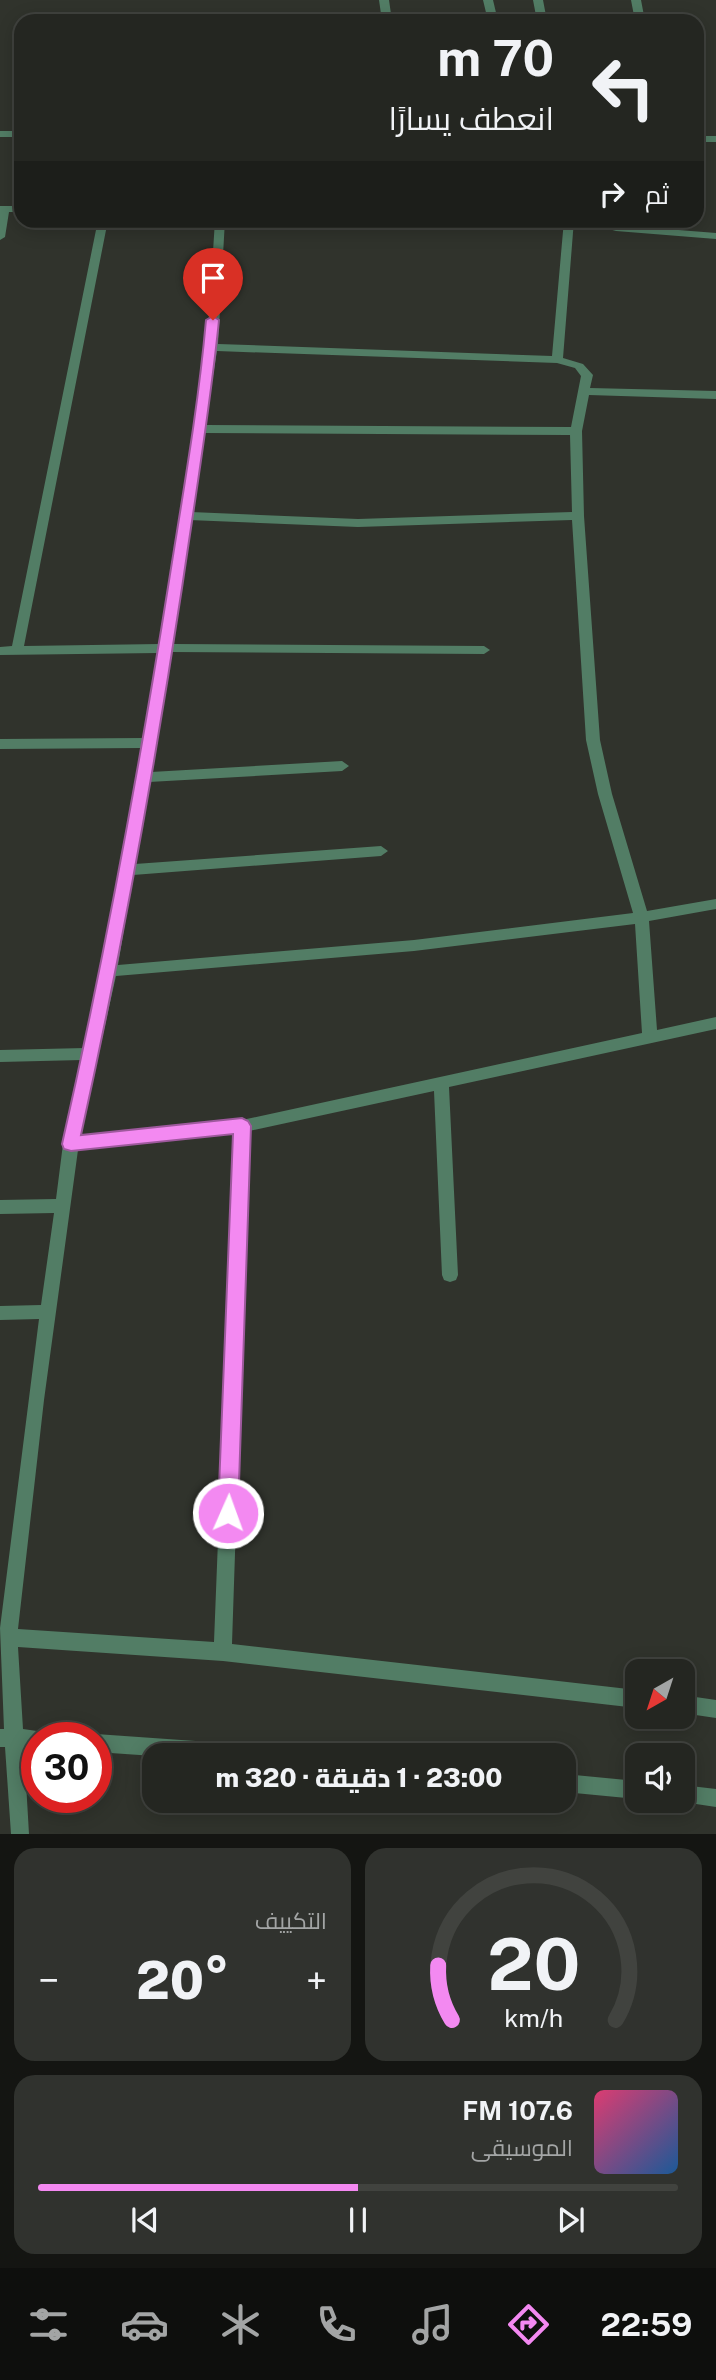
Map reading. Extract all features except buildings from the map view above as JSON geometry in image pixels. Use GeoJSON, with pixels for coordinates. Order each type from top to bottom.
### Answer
{"type":"FeatureCollection","features":[{"type":"Feature","properties":{"kind":"street"},"geometry":{"type":"LineString","coordinates":[[0,237],[2,209]]}},
{"type":"Feature","properties":{"kind":"street"},"geometry":{"type":"LineString","coordinates":[[17,651],[101,228]]}},
{"type":"Feature","properties":{"kind":"street"},"geometry":{"type":"LineString","coordinates":[[20,1834],[7,1737],[4,1637],[71,1144],[89,1054],[110,971],[151,743],[184,516],[200,429],[212,347],[219,228]]}},
{"type":"Feature","properties":{"kind":"street"},"geometry":{"type":"LineString","coordinates":[[557,360],[568,228]]}},
{"type":"Feature","properties":{"kind":"street"},"geometry":{"type":"LineString","coordinates":[[616,228],[716,236]]}},
{"type":"Feature","properties":{"kind":"street"},"geometry":{"type":"LineString","coordinates":[[212,347],[557,360],[574,364],[584,370],[587,380],[576,431],[578,516],[593,740],[605,794],[642,919],[650,1039]]}},
{"type":"Feature","properties":{"kind":"street"},"geometry":{"type":"LineString","coordinates":[[585,391],[716,395]]}},
{"type":"Feature","properties":{"kind":"street"},"geometry":{"type":"LineString","coordinates":[[200,429],[576,431]]}},
{"type":"Feature","properties":{"kind":"street"},"geometry":{"type":"LineString","coordinates":[[184,516],[358,523],[578,516]]}},
{"type":"Feature","properties":{"kind":"street"},"geometry":{"type":"LineString","coordinates":[[0,651],[164,648],[484,650]]}},
{"type":"Feature","properties":{"kind":"street"},"geometry":{"type":"LineString","coordinates":[[0,744],[151,743]]}},
{"type":"Feature","properties":{"kind":"street"},"geometry":{"type":"LineString","coordinates":[[145,777],[342,766]]}},
{"type":"Feature","properties":{"kind":"street"},"geometry":{"type":"LineString","coordinates":[[128,870],[381,851]]}},
{"type":"Feature","properties":{"kind":"street"},"geometry":{"type":"LineString","coordinates":[[110,971],[519,935],[642,919],[716,904]]}},
{"type":"Feature","properties":{"kind":"street"},"geometry":{"type":"LineString","coordinates":[[71,1144],[242,1126],[716,1023]]}},
{"type":"Feature","properties":{"kind":"street"},"geometry":{"type":"LineString","coordinates":[[0,1056],[89,1054]]}},
{"type":"Feature","properties":{"kind":"street"},"geometry":{"type":"LineString","coordinates":[[441,1083],[450,1275]]}},
{"type":"Feature","properties":{"kind":"street"},"geometry":{"type":"LineString","coordinates":[[223,1652],[242,1126]]}},
{"type":"Feature","properties":{"kind":"street"},"geometry":{"type":"LineString","coordinates":[[0,1207],[63,1206]]}},
{"type":"Feature","properties":{"kind":"street"},"geometry":{"type":"LineString","coordinates":[[0,1313],[48,1312]]}},
{"type":"Feature","properties":{"kind":"street"},"geometry":{"type":"LineString","coordinates":[[4,1637],[223,1652],[625,1698]]}},
{"type":"Feature","properties":{"kind":"street"},"geometry":{"type":"LineString","coordinates":[[695,1706],[716,1709]]}},
{"type":"Feature","properties":{"kind":"street"},"geometry":{"type":"LineString","coordinates":[[112,1744],[142,1746]]}},
{"type":"Feature","properties":{"kind":"street"},"geometry":{"type":"LineString","coordinates":[[576,1784],[625,1789]]}},
{"type":"Feature","properties":{"kind":"street"},"geometry":{"type":"LineString","coordinates":[[695,1796],[716,1798]]}},
{"type":"Feature","properties":{"kind":"route"},"geometry":{"type":"LineString","coordinates":[[213,320],[207,382],[184,516],[151,743],[110,971],[89,1054],[71,1144],[242,1126],[228,1513]]}}]}
